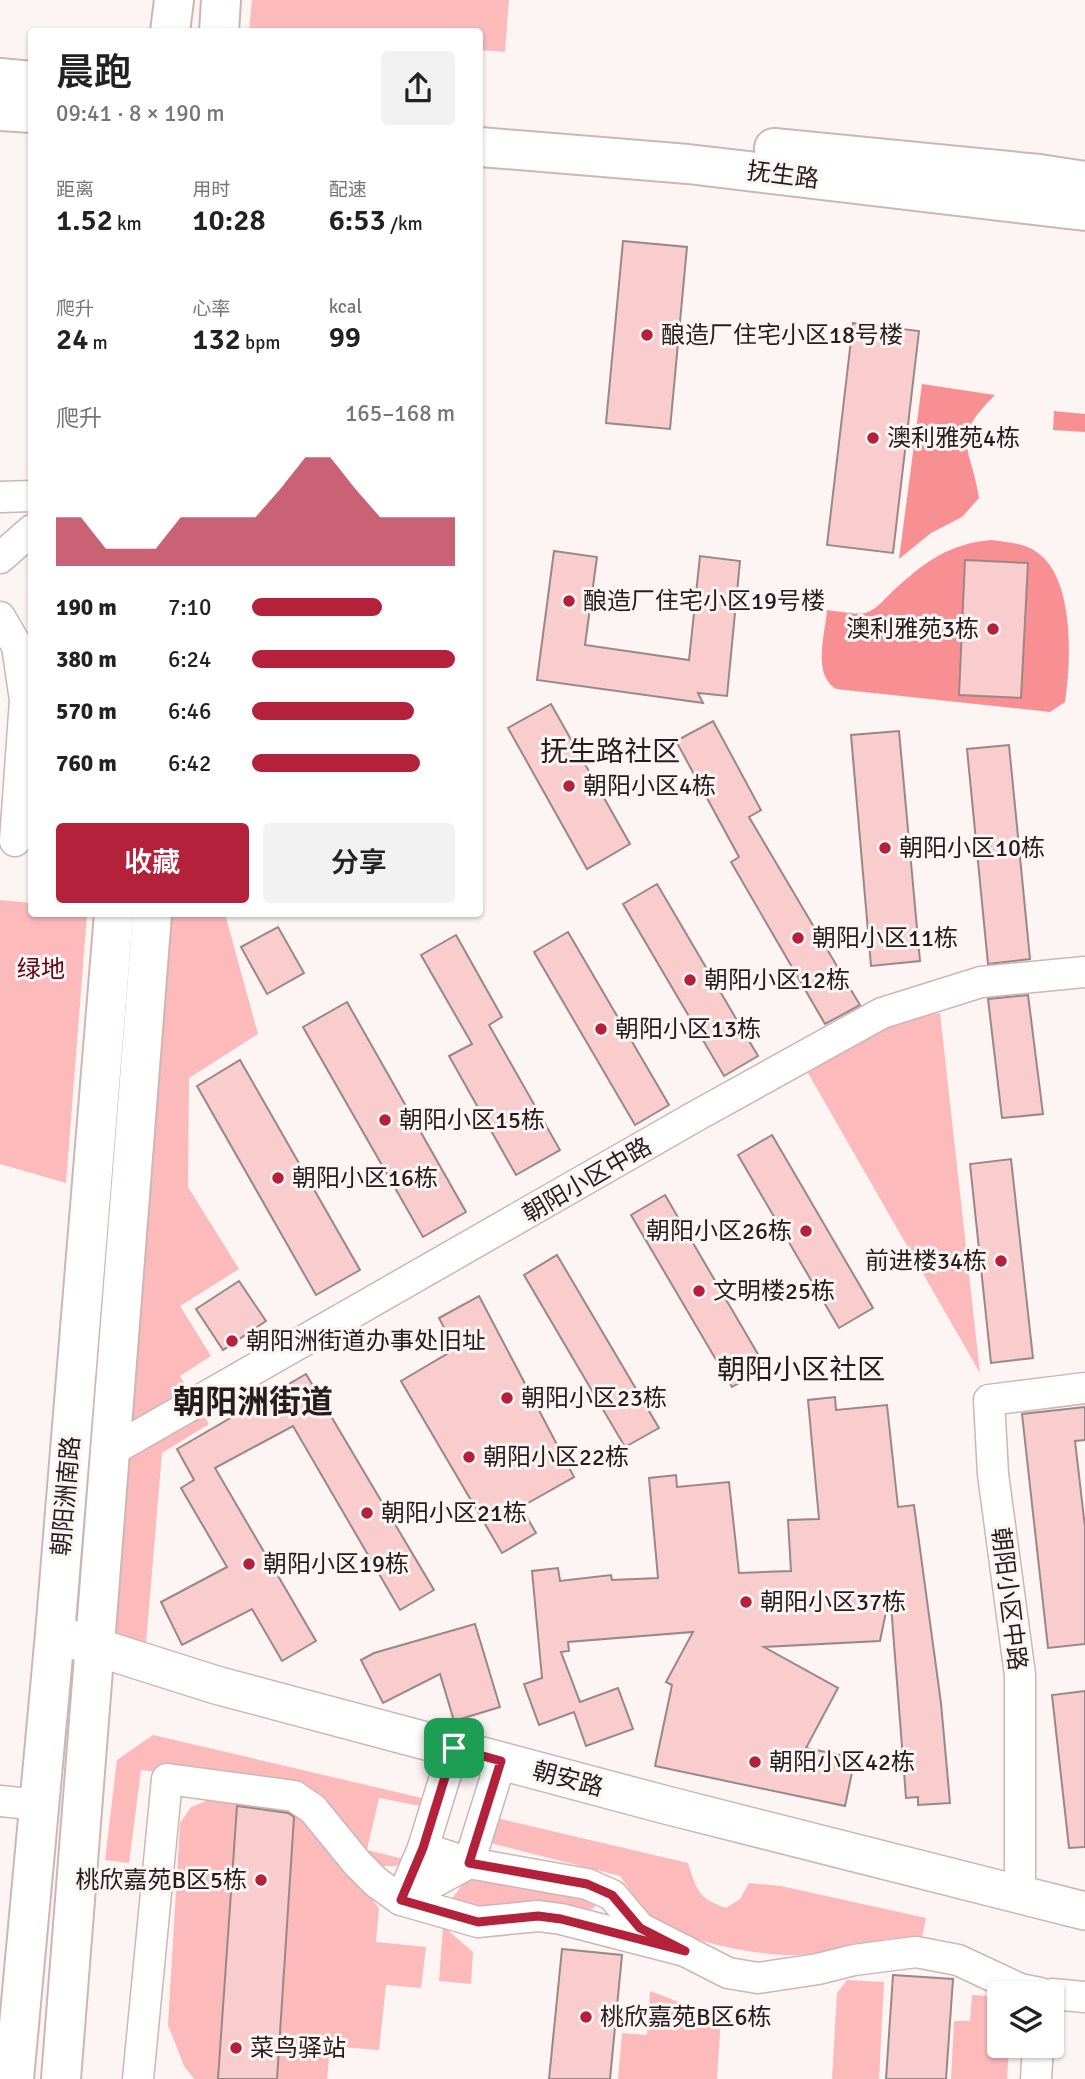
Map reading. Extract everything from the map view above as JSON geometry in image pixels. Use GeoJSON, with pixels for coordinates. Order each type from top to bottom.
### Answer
{"type":"FeatureCollection","features":[{"type":"Feature","properties":{"kind":"main road"},"geometry":{"type":"LineString","coordinates":[[170,28],[174,0]]}},
{"type":"Feature","properties":{"kind":"main road"},"geometry":{"type":"LineString","coordinates":[[219,28],[221,0]]}},
{"type":"Feature","properties":{"kind":"main road"},"geometry":{"type":"LineString","coordinates":[[0,78],[28,81]]}},
{"type":"Feature","properties":{"kind":"main road"},"geometry":{"type":"LineString","coordinates":[[0,111],[28,113]]}},
{"type":"Feature","properties":{"kind":"main road","name":"抚生路"},"geometry":{"type":"LineString","coordinates":[[483,120],[1039,174],[1085,181]]}},
{"type":"Feature","properties":{"kind":"main road","name":"抚生路"},"geometry":{"type":"LineString","coordinates":[[483,147],[688,164],[1085,211]]}},
{"type":"Feature","properties":{"kind":"main road","name":"朝阳洲南路"},"geometry":{"type":"LineString","coordinates":[[14,2079],[55,1634],[114,917]]}},
{"type":"Feature","properties":{"kind":"main road","name":"朝阳洲南路"},"geometry":{"type":"LineString","coordinates":[[61,2079],[152,917]]}},
{"type":"Feature","properties":{"kind":"street"},"geometry":{"type":"LineString","coordinates":[[0,497],[28,496]]}},
{"type":"Feature","properties":{"kind":"street"},"geometry":{"type":"LineString","coordinates":[[0,558],[28,534]]}},
{"type":"Feature","properties":{"kind":"street"},"geometry":{"type":"LineString","coordinates":[[0,617],[17,646],[24,700],[15,841]]}},
{"type":"Feature","properties":{"kind":"street","name":"朝阳小区中路"},"geometry":{"type":"LineString","coordinates":[[111,1451],[696,1116],[882,1013],[981,982],[1085,972]]}},
{"type":"Feature","properties":{"kind":"street","name":"朝阳小区中路"},"geometry":{"type":"LineString","coordinates":[[1020,1896],[1020,1675],[993,1474],[989,1399],[1085,1388]]}},
{"type":"Feature","properties":{"kind":"street","name":"朝安路"},"geometry":{"type":"LineString","coordinates":[[55,1634],[216,1685],[1085,1911]]}},
{"type":"Feature","properties":{"kind":"street"},"geometry":{"type":"LineString","coordinates":[[401,1900],[423,1848],[454,1748]]}},
{"type":"Feature","properties":{"kind":"street"},"geometry":{"type":"LineString","coordinates":[[401,1900],[469,1863],[501,1761]]}},
{"type":"Feature","properties":{"kind":"street"},"geometry":{"type":"LineString","coordinates":[[138,2079],[167,1779],[294,1796],[313,1809],[376,1882],[401,1900],[478,1922],[538,1916],[561,1919],[685,1951]]}},
{"type":"Feature","properties":{"kind":"street"},"geometry":{"type":"LineString","coordinates":[[0,1801],[40,1805]]}},
{"type":"Feature","properties":{"kind":"street"},"geometry":{"type":"LineString","coordinates":[[423,1848],[469,1863],[587,1884],[612,1895],[640,1928],[728,1973],[758,1978],[818,1969],[854,1960],[916,1952],[958,1960],[1003,1981]]}},
{"type":"Feature","properties":{"kind":"street"},"geometry":{"type":"LineString","coordinates":[[1064,1995],[1085,1997]]}},
{"type":"Feature","properties":{"kind":"street"},"geometry":{"type":"LineString","coordinates":[[1036,2079],[1037,2058]]}},
{"type":"Feature","properties":{"kind":"green space"},"geometry":{"type":"Polygon","coordinates":[[[252,0],[509,0],[505,52],[483,50],[483,28],[249,28],[252,0]]]}},
{"type":"Feature","properties":{"kind":"green space","name":"绿地"},"geometry":{"type":"Polygon","coordinates":[[[0,900],[28,903],[28,917],[87,917],[66,1183],[0,1164],[0,900]]]}},
{"type":"Feature","properties":{"kind":"green space"},"geometry":{"type":"Polygon","coordinates":[[[170,917],[226,917],[258,1034],[189,1078],[188,1187],[239,1269],[180,1306],[211,1356],[180,1376],[209,1424],[162,1453],[146,1643],[106,1639],[170,917]]]}},
{"type":"Feature","properties":{"kind":"green space"},"geometry":{"type":"Polygon","coordinates":[[[940,1013],[980,1373],[808,1073],[883,1022],[940,1013]]]}},
{"type":"Feature","properties":{"kind":"green space"},"geometry":{"type":"Polygon","coordinates":[[[153,1735],[422,1798],[420,1806],[379,1798],[367,1850],[404,1859],[396,1866],[382,1866],[364,1854],[302,1789],[141,1770],[129,1863],[105,1860],[117,1760],[153,1735]]]}},
{"type":"Feature","properties":{"kind":"green space"},"geometry":{"type":"Polygon","coordinates":[[[211,1799],[295,1803],[379,1908],[376,1942],[426,1947],[421,1988],[386,1985],[379,2050],[330,2046],[327,2079],[194,2079],[184,2066],[168,2025],[180,1823],[191,1807],[211,1799]]]}},
{"type":"Feature","properties":{"kind":"green space"},"geometry":{"type":"Polygon","coordinates":[[[496,1818],[688,1863],[704,1897],[726,1908],[740,1899],[749,1883],[781,1886],[926,1918],[922,1937],[890,1939],[795,1955],[763,1953],[703,1941],[669,1929],[657,1921],[641,1905],[620,1876],[486,1842],[496,1818]]]}},
{"type":"Feature","properties":{"kind":"green space"},"geometry":{"type":"Polygon","coordinates":[[[470,1874],[598,1901],[593,1909],[448,1904],[470,1874]]]}},
{"type":"Feature","properties":{"kind":"green space"},"geometry":{"type":"Polygon","coordinates":[[[443,1926],[473,1952],[471,1984],[439,1981],[443,1926]]]}},
{"type":"Feature","properties":{"kind":"green space"},"geometry":{"type":"Polygon","coordinates":[[[847,1980],[884,1982],[879,2079],[832,2079],[837,1993],[847,1980]]]}},
{"type":"Feature","properties":{"kind":"green space"},"geometry":{"type":"Polygon","coordinates":[[[650,1991],[721,2018],[717,2079],[618,2079],[622,2033],[647,2035],[650,1991]]]}},
{"type":"Feature","properties":{"kind":"green space"},"geometry":{"type":"Polygon","coordinates":[[[972,1995],[987,1996],[987,2058],[1008,2058],[1007,2079],[951,2079],[954,2021],[970,2021],[972,1995]]]}},
{"type":"Feature","properties":{"kind":"shaded area"},"geometry":{"type":"Polygon","coordinates":[[[922,384],[995,395],[981,410],[968,433],[968,454],[979,498],[962,517],[931,533],[899,559],[922,384]]]}},
{"type":"Feature","properties":{"kind":"shaded area"},"geometry":{"type":"Polygon","coordinates":[[[1054,411],[1085,414],[1085,432],[1053,430],[1054,411]]]}},
{"type":"Feature","properties":{"kind":"shaded area"},"geometry":{"type":"Polygon","coordinates":[[[991,540],[1027,547],[1038,553],[1059,582],[1068,623],[1069,666],[1065,702],[1050,712],[836,689],[829,682],[822,664],[827,610],[856,614],[870,611],[917,570],[939,555],[963,545],[991,540]]]}},
{"type":"Feature","properties":{"kind":"building","name":"酿造厂住宅小区18号楼"},"geometry":{"type":"Polygon","coordinates":[[[623,241],[687,247],[670,429],[606,423],[623,241]]]}},
{"type":"Feature","properties":{"kind":"building","name":"澳利雅苑4栋"},"geometry":{"type":"Polygon","coordinates":[[[853,323],[919,331],[893,553],[827,545],[853,323]]]}},
{"type":"Feature","properties":{"kind":"building"},"geometry":{"type":"Polygon","coordinates":[[[554,551],[597,557],[585,645],[689,660],[700,556],[740,561],[727,696],[698,693],[703,703],[537,680],[554,551]]]}},
{"type":"Feature","properties":{"kind":"building","name":"澳利雅苑3栋"},"geometry":{"type":"Polygon","coordinates":[[[965,560],[1028,563],[1021,698],[959,695],[965,560]]]}},
{"type":"Feature","properties":{"kind":"building","name":"朝阳小区4栋"},"geometry":{"type":"Polygon","coordinates":[[[551,704],[630,844],[587,869],[508,728],[551,704]]]}},
{"type":"Feature","properties":{"kind":"building"},"geometry":{"type":"Polygon","coordinates":[[[713,721],[761,810],[749,817],[860,1005],[825,1024],[731,862],[739,857],[676,741],[713,721]]]}},
{"type":"Feature","properties":{"kind":"building","name":"朝阳小区10栋"},"geometry":{"type":"Polygon","coordinates":[[[899,731],[920,961],[871,966],[851,735],[899,731]]]}},
{"type":"Feature","properties":{"kind":"building"},"geometry":{"type":"Polygon","coordinates":[[[1009,745],[1030,959],[988,964],[967,749],[1009,745]]]}},
{"type":"Feature","properties":{"kind":"building","name":"朝阳小区12栋"},"geometry":{"type":"Polygon","coordinates":[[[657,884],[758,1056],[724,1076],[623,904],[657,884]]]}},
{"type":"Feature","properties":{"kind":"building"},"geometry":{"type":"Polygon","coordinates":[[[278,927],[304,973],[267,994],[241,947],[278,927]]]}},
{"type":"Feature","properties":{"kind":"building","name":"朝阳小区13栋"},"geometry":{"type":"Polygon","coordinates":[[[568,932],[669,1105],[635,1125],[534,952],[568,932]]]}},
{"type":"Feature","properties":{"kind":"building"},"geometry":{"type":"Polygon","coordinates":[[[456,935],[502,1017],[489,1025],[560,1150],[516,1175],[449,1056],[472,1044],[421,955],[456,935]]]}},
{"type":"Feature","properties":{"kind":"building"},"geometry":{"type":"Polygon","coordinates":[[[1028,995],[1043,1114],[1002,1118],[988,999],[1028,995]]]}},
{"type":"Feature","properties":{"kind":"building","name":"朝阳小区15栋"},"geometry":{"type":"Polygon","coordinates":[[[347,1002],[466,1212],[423,1237],[303,1027],[347,1002]]]}},
{"type":"Feature","properties":{"kind":"building","name":"朝阳小区16栋"},"geometry":{"type":"Polygon","coordinates":[[[240,1060],[360,1270],[316,1295],[197,1086],[240,1060]]]}},
{"type":"Feature","properties":{"kind":"building","name":"朝阳小区26栋"},"geometry":{"type":"Polygon","coordinates":[[[772,1135],[873,1308],[839,1328],[738,1155],[772,1135]]]}},
{"type":"Feature","properties":{"kind":"building","name":"前进楼34栋"},"geometry":{"type":"Polygon","coordinates":[[[1011,1159],[1033,1358],[991,1363],[970,1164],[1011,1159]]]}},
{"type":"Feature","properties":{"kind":"building","name":"文明楼25栋"},"geometry":{"type":"Polygon","coordinates":[[[665,1195],[766,1368],[732,1387],[631,1215],[665,1195]]]}},
{"type":"Feature","properties":{"kind":"building"},"geometry":{"type":"Polygon","coordinates":[[[557,1255],[659,1428],[625,1447],[524,1275],[557,1255]]]}},
{"type":"Feature","properties":{"kind":"building"},"geometry":{"type":"Polygon","coordinates":[[[239,1281],[266,1321],[223,1350],[196,1309],[239,1281]]]}},
{"type":"Feature","properties":{"kind":"building"},"geometry":{"type":"Polygon","coordinates":[[[479,1296],[574,1477],[521,1507],[536,1533],[502,1553],[401,1381],[455,1349],[439,1318],[479,1296]]]}},
{"type":"Feature","properties":{"kind":"building"},"geometry":{"type":"Polygon","coordinates":[[[306,1374],[434,1590],[400,1610],[293,1426],[215,1468],[316,1641],[282,1661],[252,1609],[182,1645],[161,1602],[227,1567],[181,1488],[194,1480],[177,1449],[306,1374]]]}},
{"type":"Feature","properties":{"kind":"building"},"geometry":{"type":"Polygon","coordinates":[[[835,1397],[836,1410],[887,1405],[898,1507],[914,1505],[941,1703],[950,1803],[918,1805],[918,1797],[906,1798],[890,1592],[880,1641],[764,1647],[838,1688],[806,1748],[855,1758],[845,1806],[655,1766],[672,1685],[666,1682],[693,1632],[568,1642],[569,1651],[561,1652],[580,1702],[618,1688],[633,1729],[586,1746],[574,1712],[539,1725],[524,1684],[542,1678],[532,1571],[558,1568],[560,1581],[611,1575],[612,1580],[658,1578],[649,1478],[676,1475],[677,1487],[729,1482],[739,1573],[791,1571],[788,1520],[819,1519],[808,1400],[835,1397]]]}},
{"type":"Feature","properties":{"kind":"building"},"geometry":{"type":"Polygon","coordinates":[[[1085,1407],[1085,1440],[1075,1441],[1085,1527],[1085,1644],[1048,1648],[1022,1414],[1085,1407]]]}},
{"type":"Feature","properties":{"kind":"building"},"geometry":{"type":"Polygon","coordinates":[[[475,1624],[500,1707],[454,1721],[440,1674],[383,1703],[361,1660],[374,1653],[475,1624]]]}},
{"type":"Feature","properties":{"kind":"building"},"geometry":{"type":"Polygon","coordinates":[[[1085,1691],[1085,1847],[1069,1848],[1052,1695],[1085,1691]]]}},
{"type":"Feature","properties":{"kind":"building"},"geometry":{"type":"Polygon","coordinates":[[[237,1806],[288,1813],[294,1817],[277,2079],[218,2079],[237,1806]]]}},
{"type":"Feature","properties":{"kind":"building","name":"桃欣嘉苑B区6栋"},"geometry":{"type":"Polygon","coordinates":[[[562,1949],[622,1955],[610,2079],[549,2079],[562,1949]]]}},
{"type":"Feature","properties":{"kind":"building"},"geometry":{"type":"Polygon","coordinates":[[[893,1975],[953,1979],[946,2079],[886,2079],[893,1975]]]}},
{"type":"Feature","properties":{"kind":"place","name":"酿造厂住宅小区18号楼"},"geometry":{"type":"Point","coordinates":[647,335]}},
{"type":"Feature","properties":{"kind":"place","name":"澳利雅苑4栋"},"geometry":{"type":"Point","coordinates":[873,438]}},
{"type":"Feature","properties":{"kind":"place","name":"酿造厂住宅小区19号楼"},"geometry":{"type":"Point","coordinates":[569,601]}},
{"type":"Feature","properties":{"kind":"place","name":"澳利雅苑3栋"},"geometry":{"type":"Point","coordinates":[993,629]}},
{"type":"Feature","properties":{"kind":"place","name":"朝阳小区4栋"},"geometry":{"type":"Point","coordinates":[569,786]}},
{"type":"Feature","properties":{"kind":"place","name":"朝阳小区10栋"},"geometry":{"type":"Point","coordinates":[885,848]}},
{"type":"Feature","properties":{"kind":"place","name":"朝阳小区11栋"},"geometry":{"type":"Point","coordinates":[798,938]}},
{"type":"Feature","properties":{"kind":"place","name":"朝阳小区12栋"},"geometry":{"type":"Point","coordinates":[690,980]}},
{"type":"Feature","properties":{"kind":"place","name":"朝阳小区13栋"},"geometry":{"type":"Point","coordinates":[601,1029]}},
{"type":"Feature","properties":{"kind":"place","name":"朝阳小区15栋"},"geometry":{"type":"Point","coordinates":[385,1120]}},
{"type":"Feature","properties":{"kind":"place","name":"朝阳小区16栋"},"geometry":{"type":"Point","coordinates":[278,1178]}},
{"type":"Feature","properties":{"kind":"place","name":"朝阳小区26栋"},"geometry":{"type":"Point","coordinates":[806,1231]}},
{"type":"Feature","properties":{"kind":"place","name":"前进楼34栋"},"geometry":{"type":"Point","coordinates":[1001,1261]}},
{"type":"Feature","properties":{"kind":"place","name":"文明楼25栋"},"geometry":{"type":"Point","coordinates":[699,1291]}},
{"type":"Feature","properties":{"kind":"place","name":"朝阳洲街道办事处旧址"},"geometry":{"type":"Point","coordinates":[232,1341]}},
{"type":"Feature","properties":{"kind":"place","name":"朝阳小区23栋"},"geometry":{"type":"Point","coordinates":[507,1398]}},
{"type":"Feature","properties":{"kind":"place","name":"朝阳小区22栋"},"geometry":{"type":"Point","coordinates":[469,1457]}},
{"type":"Feature","properties":{"kind":"place","name":"朝阳小区21栋"},"geometry":{"type":"Point","coordinates":[367,1513]}},
{"type":"Feature","properties":{"kind":"place","name":"朝阳小区19栋"},"geometry":{"type":"Point","coordinates":[249,1564]}},
{"type":"Feature","properties":{"kind":"place","name":"朝阳小区37栋"},"geometry":{"type":"Point","coordinates":[746,1602]}},
{"type":"Feature","properties":{"kind":"place","name":"朝阳小区42栋"},"geometry":{"type":"Point","coordinates":[755,1762]}},
{"type":"Feature","properties":{"kind":"place","name":"桃欣嘉苑B区5栋"},"geometry":{"type":"Point","coordinates":[261,1880]}},
{"type":"Feature","properties":{"kind":"place","name":"桃欣嘉苑B区6栋"},"geometry":{"type":"Point","coordinates":[586,2017]}},
{"type":"Feature","properties":{"kind":"place","name":"菜鸟驿站"},"geometry":{"type":"Point","coordinates":[236,2048]}},
{"type":"Feature","properties":{"kind":"district","name":"抚生路社区"},"geometry":{"type":"Point","coordinates":[610,752]}},
{"type":"Feature","properties":{"kind":"district","name":"朝阳小区社区"},"geometry":{"type":"Point","coordinates":[801,1370]}},
{"type":"Feature","properties":{"kind":"district","name":"朝阳洲街道"},"geometry":{"type":"Point","coordinates":[253,1402]}},
{"type":"Feature","properties":{"kind":"route"},"geometry":{"type":"LineString","coordinates":[[454,1748],[501,1761],[469,1863],[587,1884],[612,1895],[640,1928],[685,1951],[561,1919],[538,1916],[478,1922],[401,1900],[423,1848],[454,1748]]}}]}
